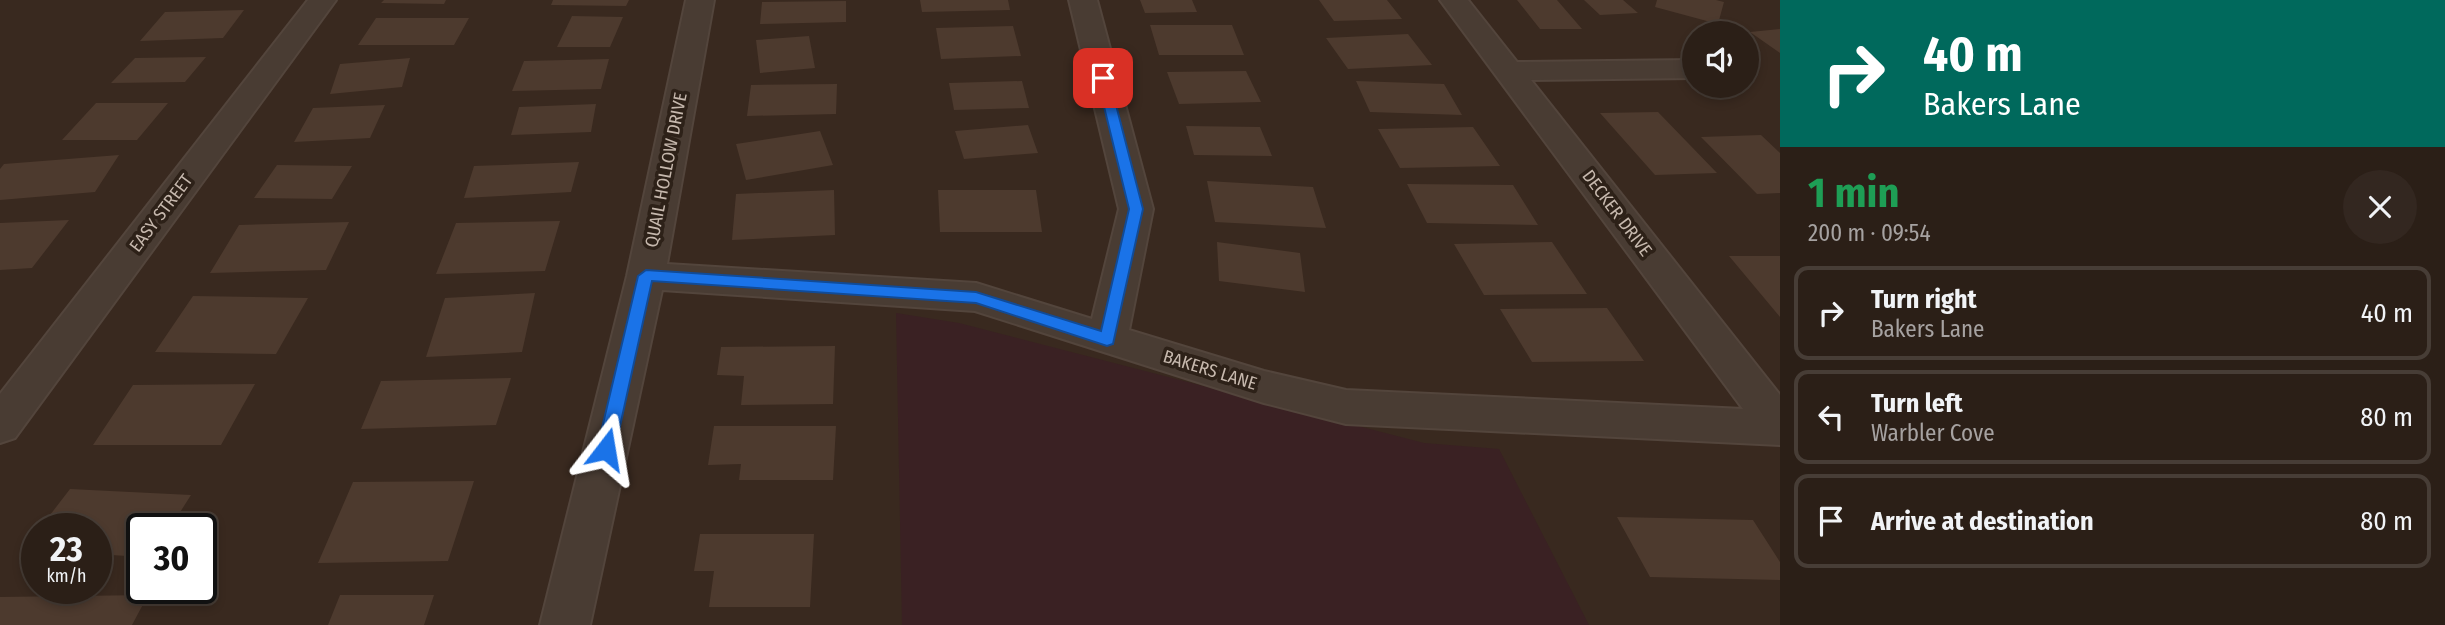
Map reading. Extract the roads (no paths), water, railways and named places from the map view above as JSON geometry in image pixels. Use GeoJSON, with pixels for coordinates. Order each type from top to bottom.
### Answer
{"type":"FeatureCollection","features":[{"type":"Feature","properties":{"kind":"street","name":"EASY STREET"},"geometry":{"type":"LineString","coordinates":[[0,426],[322,0]]}},
{"type":"Feature","properties":{"kind":"street","name":"QUAIL HOLLOW DRIVE"},"geometry":{"type":"LineString","coordinates":[[565,625],[646,276],[699,0]]}},
{"type":"Feature","properties":{"kind":"street"},"geometry":{"type":"LineString","coordinates":[[1083,0],[1136,209],[1107,340]]}},
{"type":"Feature","properties":{"kind":"street","name":"DECKER DRIVE"},"geometry":{"type":"LineString","coordinates":[[1454,0],[1780,427]]}},
{"type":"Feature","properties":{"kind":"street"},"geometry":{"type":"LineString","coordinates":[[1508,71],[1682,69]]}},
{"type":"Feature","properties":{"kind":"street","name":"BAKERS LANE"},"geometry":{"type":"LineString","coordinates":[[646,276],[976,297],[1264,387],[1346,407],[1780,427]]}}]}
